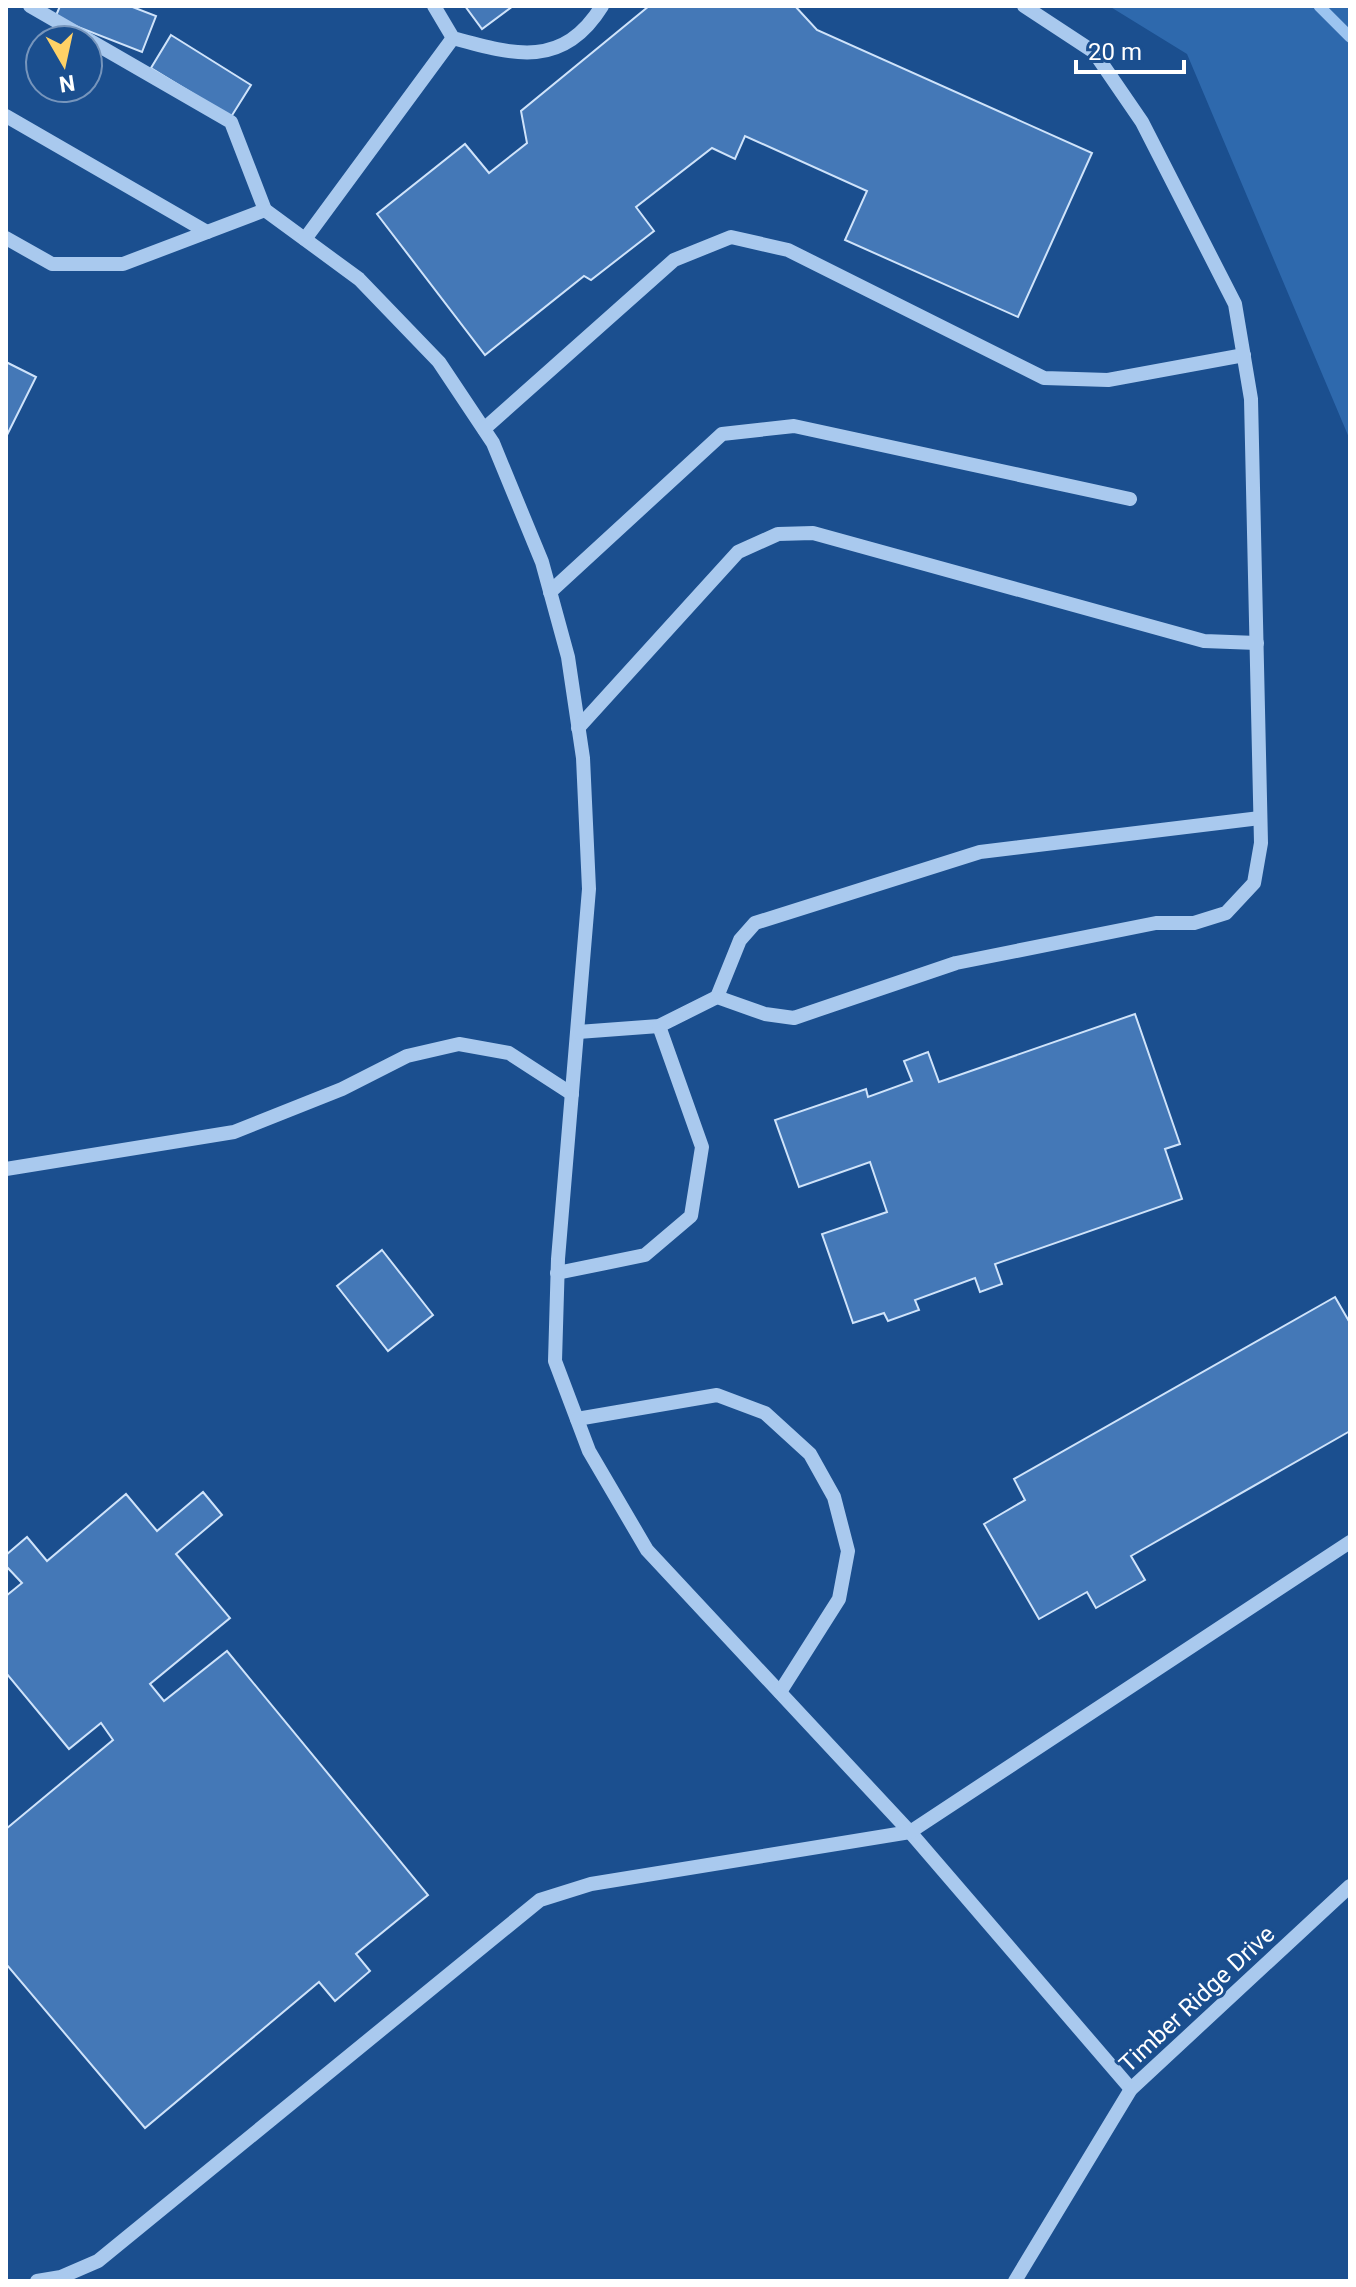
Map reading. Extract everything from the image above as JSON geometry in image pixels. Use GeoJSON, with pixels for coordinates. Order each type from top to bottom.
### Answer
{"type":"FeatureCollection","features":[{"type":"Feature","properties":{"kind":"street"},"geometry":{"type":"LineString","coordinates":[[30,6],[231,122],[265,210],[359,279],[439,362],[484,429],[542,562],[568,657],[578,728],[589,889],[557,1273],[555,1361],[589,1451],[647,1550],[910,1832],[1131,2089]]}},
{"type":"Feature","properties":{"kind":"street"},"geometry":{"type":"LineString","coordinates":[[434,6],[453,38],[513,54],[542,53],[569,42],[592,24],[602,6]]}},
{"type":"Feature","properties":{"kind":"street"},"geometry":{"type":"LineString","coordinates":[[717,997],[765,1014],[794,1018],[956,963],[1156,923],[1194,923],[1226,913],[1254,883],[1261,843],[1251,399],[1235,304],[1142,122],[1094,52],[1024,6]]}},
{"type":"Feature","properties":{"kind":"street"},"geometry":{"type":"LineString","coordinates":[[305,239],[453,38]]}},
{"type":"Feature","properties":{"kind":"street"},"geometry":{"type":"LineString","coordinates":[[6,116],[207,232]]}},
{"type":"Feature","properties":{"kind":"street"},"geometry":{"type":"LineString","coordinates":[[6,238],[52,264],[123,264],[265,210]]}},
{"type":"Feature","properties":{"kind":"street"},"geometry":{"type":"LineString","coordinates":[[484,429],[674,260],[731,237],[788,250],[1044,378],[1108,380],[1244,355]]}},
{"type":"Feature","properties":{"kind":"street"},"geometry":{"type":"LineString","coordinates":[[550,592],[722,434],[794,426],[1130,499]]}},
{"type":"Feature","properties":{"kind":"street"},"geometry":{"type":"LineString","coordinates":[[578,728],[738,552],[778,534],[813,533],[1204,641],[1257,643]]}},
{"type":"Feature","properties":{"kind":"street"},"geometry":{"type":"LineString","coordinates":[[578,1032],[659,1026],[717,997],[740,940],[755,923],[980,852],[1260,818]]}},
{"type":"Feature","properties":{"kind":"street"},"geometry":{"type":"LineString","coordinates":[[557,1273],[645,1255],[691,1216],[702,1147],[659,1026]]}},
{"type":"Feature","properties":{"kind":"street"},"geometry":{"type":"LineString","coordinates":[[6,1169],[234,1132],[342,1089],[407,1056],[459,1044],[509,1053],[572,1094]]}},
{"type":"Feature","properties":{"kind":"street"},"geometry":{"type":"LineString","coordinates":[[577,1419],[717,1395],[765,1413],[810,1454],[834,1497],[848,1551],[839,1599],[780,1692]]}},
{"type":"Feature","properties":{"kind":"street"},"geometry":{"type":"LineString","coordinates":[[37,2281],[61,2277],[98,2261],[540,1900],[591,1884],[910,1832],[1350,1542]]}},
{"type":"Feature","properties":{"kind":"street","name":"Timber Ridge Drive"},"geometry":{"type":"LineString","coordinates":[[1015,2281],[1131,2089],[1350,1886]]}},
{"type":"Feature","properties":{"kind":"shaded area"},"geometry":{"type":"Polygon","coordinates":[[[1109,6],[1350,6],[1350,440],[1187,54],[1109,6]]]}},
{"type":"Feature","properties":{"kind":"building"},"geometry":{"type":"Polygon","coordinates":[[[60,6],[130,6],[156,16],[142,52],[104,37],[104,24],[70,24],[55,18],[60,6]]]}},
{"type":"Feature","properties":{"kind":"building"},"geometry":{"type":"Polygon","coordinates":[[[465,6],[513,6],[482,29],[465,6]]]}},
{"type":"Feature","properties":{"kind":"building"},"geometry":{"type":"Polygon","coordinates":[[[649,6],[795,6],[817,30],[1092,153],[1018,317],[845,240],[867,191],[745,136],[735,159],[712,148],[636,207],[654,231],[591,280],[584,276],[485,355],[377,214],[465,144],[489,173],[527,143],[521,111],[649,6]]]}},
{"type":"Feature","properties":{"kind":"building"},"geometry":{"type":"Polygon","coordinates":[[[171,35],[251,85],[231,117],[151,68],[171,35]]]}},
{"type":"Feature","properties":{"kind":"building"},"geometry":{"type":"Polygon","coordinates":[[[6,362],[36,377],[6,437],[6,362]]]}},
{"type":"Feature","properties":{"kind":"building"},"geometry":{"type":"Polygon","coordinates":[[[1135,1014],[1180,1144],[1165,1149],[1182,1199],[995,1264],[1002,1284],[980,1292],[975,1278],[915,1300],[919,1310],[888,1321],[884,1313],[853,1323],[822,1234],[887,1212],[870,1162],[799,1187],[775,1120],[866,1089],[868,1097],[912,1081],[904,1061],[928,1052],[939,1082],[1135,1014]]]}},
{"type":"Feature","properties":{"kind":"building"},"geometry":{"type":"Polygon","coordinates":[[[382,1250],[433,1315],[388,1351],[337,1286],[382,1250]]]}},
{"type":"Feature","properties":{"kind":"building"},"geometry":{"type":"Polygon","coordinates":[[[1335,1297],[1350,1323],[1350,1431],[1131,1556],[1145,1580],[1096,1608],[1087,1592],[1039,1619],[984,1524],[1025,1500],[1014,1479],[1335,1297]]]}},
{"type":"Feature","properties":{"kind":"building"},"geometry":{"type":"Polygon","coordinates":[[[203,1492],[222,1515],[176,1554],[230,1618],[150,1684],[164,1701],[227,1651],[428,1895],[356,1954],[370,1971],[335,2001],[319,1982],[145,2128],[6,1964],[6,1829],[113,1740],[101,1723],[69,1749],[6,1673],[6,1596],[22,1583],[6,1566],[6,1555],[27,1537],[47,1561],[126,1494],[157,1531],[203,1492]]]}},
{"type":"Feature","properties":{"kind":"waterway"},"geometry":{"type":"LineString","coordinates":[[1319,6],[1350,37]]}}]}
